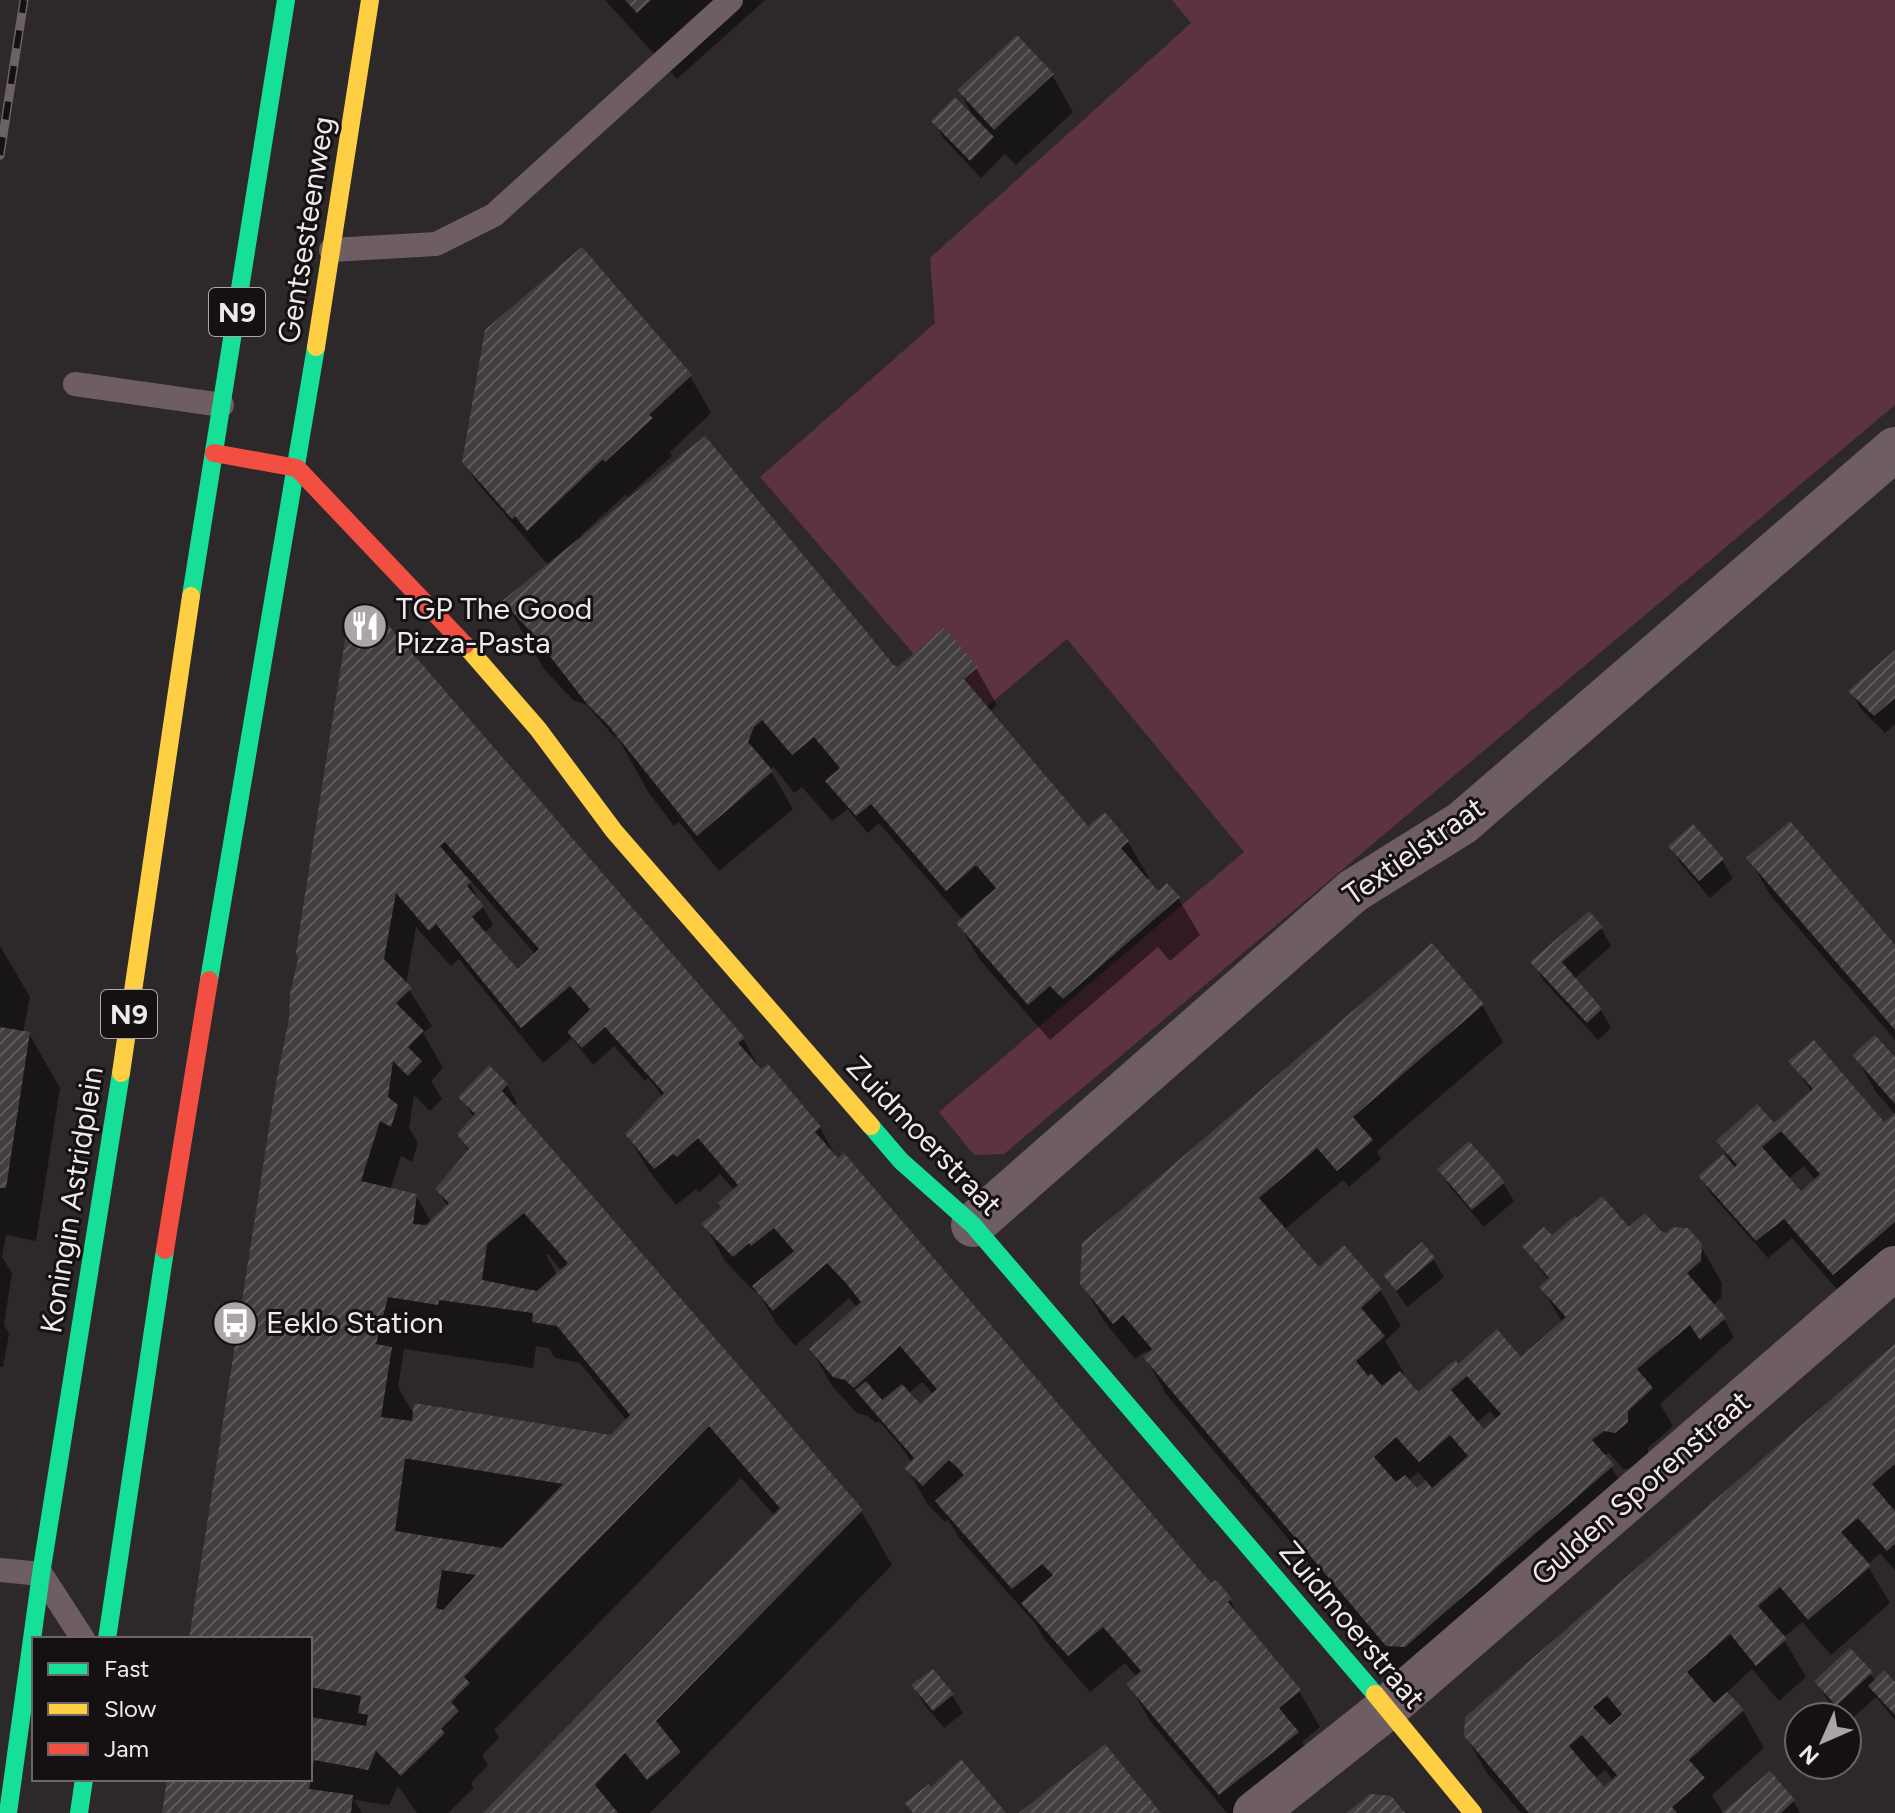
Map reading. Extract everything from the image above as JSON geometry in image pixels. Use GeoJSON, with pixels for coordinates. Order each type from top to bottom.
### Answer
{"type":"FeatureCollection","features":[{"type":"Feature","properties":{"kind":"main road","name":"Gentsesteenweg"},"geometry":{"type":"LineString","coordinates":[[214,453],[286,0]]}},
{"type":"Feature","properties":{"kind":"main road","name":"Gentsesteenweg"},"geometry":{"type":"LineString","coordinates":[[297,468],[370,0]]}},
{"type":"Feature","properties":{"kind":"main road"},"geometry":{"type":"LineString","coordinates":[[214,453],[297,468]]}},
{"type":"Feature","properties":{"kind":"main road","name":"Koningin Astridplein"},"geometry":{"type":"LineString","coordinates":[[32,1637],[214,453]]}},
{"type":"Feature","properties":{"kind":"main road","name":"Zuidmoerstraat"},"geometry":{"type":"LineString","coordinates":[[297,468],[451,630],[538,729],[614,831],[901,1161],[973,1225],[1387,1708],[1473,1813]]}},
{"type":"Feature","properties":{"kind":"main road","name":"N9"},"geometry":{"type":"LineString","coordinates":[[107,1637],[172,1209],[262,654],[297,468]]}},
{"type":"Feature","properties":{"kind":"main road","name":"Koningin Astridplein"},"geometry":{"type":"LineString","coordinates":[[8,1813],[32,1639]]}},
{"type":"Feature","properties":{"kind":"main road"},"geometry":{"type":"LineString","coordinates":[[79,1813],[84,1781]]}},
{"type":"Feature","properties":{"kind":"street","name":"Textielstraat"},"geometry":{"type":"LineString","coordinates":[[973,1225],[1353,891],[1462,823],[1895,449]]}},
{"type":"Feature","properties":{"kind":"street","name":"Gulden Sporenstraat"},"geometry":{"type":"LineString","coordinates":[[1255,1813],[1387,1708],[1895,1268]]}},
{"type":"Feature","properties":{"kind":"lane"},"geometry":{"type":"LineString","coordinates":[[331,250],[436,244],[494,215],[731,0]]}},
{"type":"Feature","properties":{"kind":"lane"},"geometry":{"type":"LineString","coordinates":[[75,384],[222,405]]}},
{"type":"Feature","properties":{"kind":"lane"},"geometry":{"type":"LineString","coordinates":[[0,1570],[41,1574],[82,1637]]}},
{"type":"Feature","properties":{"kind":"shaded area"},"geometry":{"type":"Polygon","coordinates":[[[1172,0],[1895,0],[1895,405],[1004,1154],[974,1155],[939,1112],[1244,852],[1067,639],[971,720],[760,477],[935,323],[930,258],[1191,23],[1172,0]]]}},
{"type":"Feature","properties":{"kind":"building"},"geometry":{"type":"Polygon","coordinates":[[[625,0],[651,0],[637,13],[625,0]]]}},
{"type":"Feature","properties":{"kind":"building"},"geometry":{"type":"Polygon","coordinates":[[[1017,35],[1054,74],[994,130],[957,90],[1017,35]]]}},
{"type":"Feature","properties":{"kind":"building"},"geometry":{"type":"Polygon","coordinates":[[[955,97],[994,137],[970,161],[931,121],[955,97]]]}},
{"type":"Feature","properties":{"kind":"building"},"geometry":{"type":"Polygon","coordinates":[[[582,247],[692,375],[649,415],[653,418],[605,462],[603,459],[527,531],[515,516],[512,519],[462,462],[485,330],[582,247]]]}},
{"type":"Feature","properties":{"kind":"building"},"geometry":{"type":"Polygon","coordinates":[[[705,436],[894,665],[898,667],[944,628],[978,667],[964,679],[1088,826],[1105,812],[1129,841],[1121,848],[1158,891],[1167,883],[1180,897],[1063,999],[1050,986],[1028,1005],[956,923],[996,888],[976,865],[946,891],[871,804],[856,816],[825,781],[840,768],[814,737],[792,755],[762,720],[754,727],[748,742],[773,771],[697,836],[532,633],[502,601],[705,436]]]}},
{"type":"Feature","properties":{"kind":"building"},"geometry":{"type":"Polygon","coordinates":[[[369,603],[745,1038],[738,1043],[761,1069],[768,1064],[821,1127],[815,1132],[838,1158],[844,1153],[1211,1583],[1216,1580],[1232,1599],[1228,1602],[1301,1690],[1279,1708],[1299,1732],[1219,1795],[1126,1684],[1141,1671],[1103,1627],[1068,1656],[1021,1603],[1053,1575],[1042,1564],[1012,1589],[935,1501],[964,1475],[949,1460],[923,1486],[904,1468],[914,1458],[855,1390],[866,1381],[882,1400],[902,1384],[920,1404],[937,1389],[900,1346],[854,1388],[845,1380],[833,1377],[809,1349],[861,1302],[845,1282],[827,1263],[773,1311],[752,1286],[794,1251],[774,1228],[733,1257],[701,1224],[721,1207],[718,1203],[738,1185],[698,1138],[677,1157],[673,1154],[654,1169],[625,1134],[664,1093],[605,1027],[582,1048],[567,1032],[590,1009],[570,986],[521,1028],[436,924],[429,931],[396,893],[384,959],[412,988],[396,1003],[424,1031],[408,1047],[422,1061],[408,1076],[393,1061],[388,1097],[398,1105],[391,1127],[380,1121],[361,1181],[417,1194],[413,1224],[426,1225],[449,1203],[435,1189],[469,1149],[457,1134],[475,1114],[458,1097],[489,1065],[508,1084],[502,1091],[863,1510],[656,1721],[681,1752],[647,1780],[625,1753],[595,1785],[618,1813],[483,1813],[780,1508],[709,1426],[464,1677],[470,1683],[451,1702],[459,1711],[441,1729],[445,1733],[401,1776],[376,1751],[368,1770],[314,1760],[312,1768],[312,1717],[366,1726],[368,1715],[358,1713],[361,1696],[312,1687],[312,1637],[189,1637],[277,1077],[289,1019],[290,994],[298,959],[296,952],[350,609],[369,603]],[[445,842],[440,846],[471,882],[467,886],[484,906],[472,917],[518,969],[539,949],[445,842]],[[524,1213],[487,1244],[482,1280],[537,1291],[568,1263],[524,1213]],[[388,1297],[376,1344],[392,1347],[381,1417],[412,1421],[414,1403],[611,1435],[630,1415],[557,1326],[532,1322],[533,1313],[439,1300],[438,1305],[388,1297]],[[405,1459],[395,1531],[502,1548],[563,1484],[405,1459]],[[442,1570],[436,1608],[443,1610],[476,1575],[442,1570]]]}},
{"type":"Feature","properties":{"kind":"building"},"geometry":{"type":"Polygon","coordinates":[[[1895,650],[1895,698],[1874,716],[1848,691],[1895,650]]]}},
{"type":"Feature","properties":{"kind":"building"},"geometry":{"type":"Polygon","coordinates":[[[1790,821],[1895,945],[1895,1030],[1746,858],[1790,821]]]}},
{"type":"Feature","properties":{"kind":"building"},"geometry":{"type":"Polygon","coordinates":[[[1693,824],[1724,859],[1699,881],[1668,846],[1693,824]]]}},
{"type":"Feature","properties":{"kind":"building"},"geometry":{"type":"Polygon","coordinates":[[[1589,911],[1603,927],[1562,962],[1602,1009],[1587,1023],[1530,962],[1589,911]]]}},
{"type":"Feature","properties":{"kind":"building"},"geometry":{"type":"Polygon","coordinates":[[[1432,943],[1484,1004],[1353,1117],[1373,1140],[1337,1171],[1317,1148],[1259,1198],[1319,1267],[1344,1245],[1382,1289],[1361,1308],[1385,1336],[1356,1361],[1368,1376],[1371,1373],[1382,1386],[1400,1371],[1418,1392],[1455,1360],[1458,1364],[1497,1329],[1521,1357],[1566,1317],[1539,1287],[1549,1278],[1522,1246],[1544,1227],[1552,1235],[1602,1196],[1629,1227],[1645,1213],[1666,1233],[1673,1227],[1688,1228],[1702,1244],[1701,1261],[1687,1273],[1726,1318],[1700,1340],[1690,1325],[1637,1369],[1653,1388],[1628,1411],[1628,1422],[1615,1433],[1604,1431],[1592,1440],[1614,1465],[1405,1647],[1386,1646],[1143,1357],[1152,1349],[1123,1315],[1113,1324],[1080,1284],[1082,1243],[1432,943]],[[1467,1376],[1451,1390],[1484,1429],[1501,1414],[1467,1376]],[[1450,1435],[1419,1462],[1396,1437],[1374,1457],[1396,1482],[1405,1475],[1417,1488],[1426,1480],[1432,1488],[1468,1456],[1450,1435]]]}},
{"type":"Feature","properties":{"kind":"building"},"geometry":{"type":"Polygon","coordinates":[[[0,1027],[30,1032],[6,1188],[0,1188],[0,1027]]]}},
{"type":"Feature","properties":{"kind":"building"},"geometry":{"type":"Polygon","coordinates":[[[1875,1035],[1895,1057],[1895,1104],[1852,1055],[1875,1035]]]}},
{"type":"Feature","properties":{"kind":"building"},"geometry":{"type":"Polygon","coordinates":[[[1814,1040],[1884,1122],[1895,1113],[1895,1222],[1833,1275],[1784,1219],[1756,1241],[1698,1176],[1723,1154],[1735,1167],[1737,1165],[1716,1141],[1757,1104],[1774,1123],[1813,1089],[1788,1061],[1814,1040]],[[1781,1131],[1762,1147],[1801,1191],[1820,1174],[1781,1131]]]}},
{"type":"Feature","properties":{"kind":"building"},"geometry":{"type":"Polygon","coordinates":[[[1469,1141],[1505,1182],[1472,1210],[1437,1169],[1469,1141]]]}},
{"type":"Feature","properties":{"kind":"building"},"geometry":{"type":"Polygon","coordinates":[[[1422,1242],[1435,1258],[1396,1291],[1383,1275],[1422,1242]]]}},
{"type":"Feature","properties":{"kind":"building"},"geometry":{"type":"Polygon","coordinates":[[[1895,1344],[1895,1464],[1872,1484],[1895,1511],[1895,1544],[1887,1551],[1858,1518],[1841,1532],[1871,1566],[1808,1620],[1780,1587],[1758,1606],[1787,1639],[1756,1666],[1730,1634],[1687,1672],[1714,1703],[1727,1692],[1744,1710],[1689,1760],[1705,1778],[1672,1807],[1677,1813],[1529,1813],[1464,1736],[1465,1717],[1895,1344]],[[1607,1696],[1593,1707],[1610,1725],[1622,1714],[1607,1696]],[[1582,1735],[1569,1746],[1604,1787],[1617,1775],[1582,1735]]]}},
{"type":"Feature","properties":{"kind":"building"},"geometry":{"type":"Polygon","coordinates":[[[1850,1648],[1873,1672],[1841,1701],[1832,1701],[1814,1681],[1850,1648]]]}},
{"type":"Feature","properties":{"kind":"building"},"geometry":{"type":"Polygon","coordinates":[[[933,1669],[954,1694],[933,1711],[911,1685],[933,1669]]]}},
{"type":"Feature","properties":{"kind":"building"},"geometry":{"type":"Polygon","coordinates":[[[1884,1670],[1895,1682],[1895,1715],[1868,1686],[1884,1670]]]}},
{"type":"Feature","properties":{"kind":"building"},"geometry":{"type":"Polygon","coordinates":[[[1105,1744],[1161,1813],[1019,1813],[1105,1744]]]}},
{"type":"Feature","properties":{"kind":"building"},"geometry":{"type":"Polygon","coordinates":[[[961,1759],[1006,1813],[913,1813],[905,1803],[929,1784],[931,1787],[961,1759]]]}},
{"type":"Feature","properties":{"kind":"building"},"geometry":{"type":"Polygon","coordinates":[[[1770,1771],[1795,1800],[1781,1813],[1722,1813],[1770,1771]]]}},
{"type":"Feature","properties":{"kind":"building"},"geometry":{"type":"Polygon","coordinates":[[[167,1781],[311,1781],[309,1789],[353,1795],[351,1813],[162,1813],[167,1781]]]}},
{"type":"Feature","properties":{"kind":"building"},"geometry":{"type":"Polygon","coordinates":[[[1370,1794],[1391,1796],[1405,1813],[1346,1813],[1370,1794]]]}},
{"type":"Feature","properties":{"kind":"railway"},"geometry":{"type":"LineString","coordinates":[[0,155],[24,0]]}},
{"type":"Feature","properties":{"kind":"traffic: fast"},"geometry":{"type":"LineString","coordinates":[[191,596],[286,0]]}},
{"type":"Feature","properties":{"kind":"traffic: fast"},"geometry":{"type":"LineString","coordinates":[[209,980],[316,347]]}},
{"type":"Feature","properties":{"kind":"traffic: fast"},"geometry":{"type":"LineString","coordinates":[[32,1637],[121,1073]]}},
{"type":"Feature","properties":{"kind":"traffic: fast"},"geometry":{"type":"LineString","coordinates":[[871,1126],[901,1161],[973,1225],[1375,1694]]}},
{"type":"Feature","properties":{"kind":"traffic: fast"},"geometry":{"type":"LineString","coordinates":[[107,1637],[165,1250]]}},
{"type":"Feature","properties":{"kind":"traffic: fast"},"geometry":{"type":"LineString","coordinates":[[8,1813],[32,1639]]}},
{"type":"Feature","properties":{"kind":"traffic: fast"},"geometry":{"type":"LineString","coordinates":[[79,1813],[84,1781]]}},
{"type":"Feature","properties":{"kind":"traffic: slow"},"geometry":{"type":"LineString","coordinates":[[316,347],[370,0]]}},
{"type":"Feature","properties":{"kind":"traffic: slow"},"geometry":{"type":"LineString","coordinates":[[121,1073],[191,596]]}},
{"type":"Feature","properties":{"kind":"traffic: slow"},"geometry":{"type":"LineString","coordinates":[[465,645],[538,729],[614,831],[871,1126]]}},
{"type":"Feature","properties":{"kind":"traffic: slow"},"geometry":{"type":"LineString","coordinates":[[1375,1694],[1473,1813]]}},
{"type":"Feature","properties":{"kind":"traffic: jam"},"geometry":{"type":"LineString","coordinates":[[214,453],[297,468],[465,645]]}},
{"type":"Feature","properties":{"kind":"traffic: jam"},"geometry":{"type":"LineString","coordinates":[[165,1250],[209,980]]}},
{"type":"Feature","properties":{"kind":"place","name":"TGP The Good Pizza-Pasta"},"geometry":{"type":"Point","coordinates":[365,626]}},
{"type":"Feature","properties":{"kind":"place","name":"Eeklo Station"},"geometry":{"type":"Point","coordinates":[235,1323]}}]}
